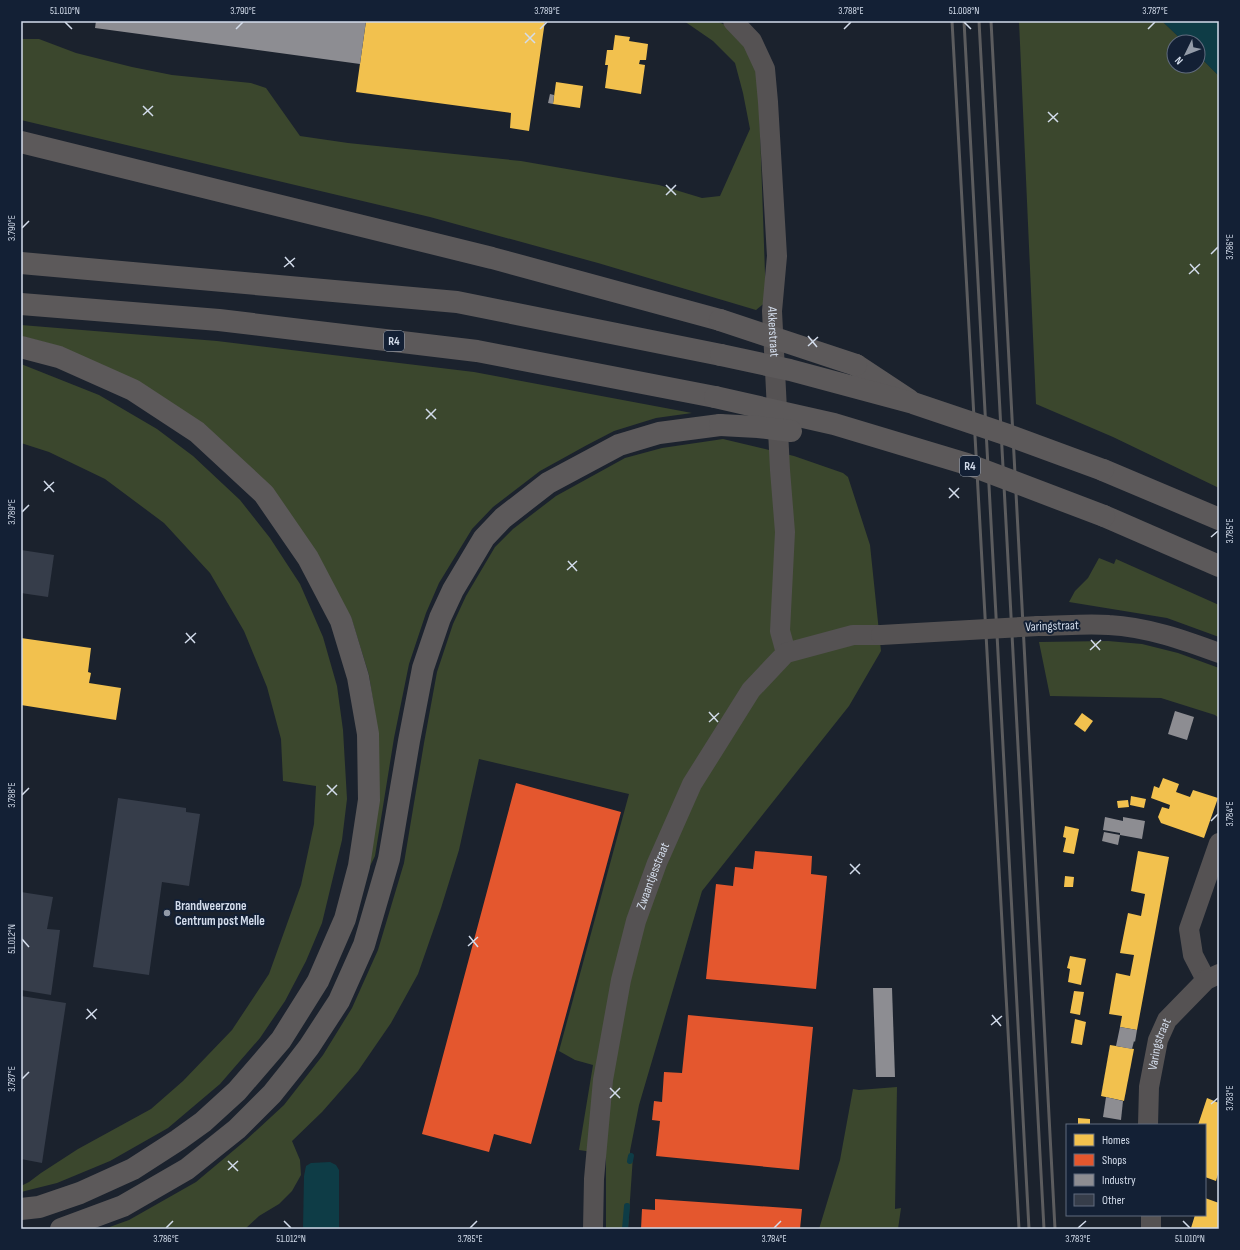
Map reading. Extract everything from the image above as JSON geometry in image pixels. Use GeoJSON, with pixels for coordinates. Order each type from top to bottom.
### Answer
{"type":"FeatureCollection","features":[{"type":"Feature","properties":{"kind":"highway"},"geometry":{"type":"LineString","coordinates":[[21,142],[492,258],[720,320],[856,365],[913,403]]}},
{"type":"Feature","properties":{"kind":"highway"},"geometry":{"type":"LineString","coordinates":[[21,263],[457,302],[720,355],[790,370],[913,403],[1008,435],[1103,470],[1219,519]]}},
{"type":"Feature","properties":{"kind":"highway","name":"R4"},"geometry":{"type":"LineString","coordinates":[[21,304],[219,320],[478,351],[715,397],[834,424],[967,464],[1104,516],[1219,566]]}},
{"type":"Feature","properties":{"kind":"highway"},"geometry":{"type":"LineString","coordinates":[[21,347],[59,357],[133,390],[197,432],[264,494],[308,558],[341,621],[358,677],[368,734],[369,800],[359,866],[345,919],[318,981],[281,1040],[271,1052],[237,1091],[203,1122],[173,1144],[133,1168],[80,1193],[39,1207],[21,1209]]}},
{"type":"Feature","properties":{"kind":"highway"},"geometry":{"type":"LineString","coordinates":[[61,1229],[123,1206],[187,1169],[230,1134],[249,1118],[272,1094],[309,1047],[339,1001],[364,945],[389,859],[423,668],[440,618],[453,590],[484,538],[503,518],[548,483],[619,445],[659,433],[720,424],[791,431],[834,424]]}},
{"type":"Feature","properties":{"kind":"street","name":"Akkerstraat"},"geometry":{"type":"LineString","coordinates":[[733,21],[752,41],[765,69],[768,102],[777,256],[773,319],[780,470],[785,532],[780,631],[786,653]]}},
{"type":"Feature","properties":{"kind":"street","name":"Varingstraat"},"geometry":{"type":"LineString","coordinates":[[786,653],[853,636],[1038,626],[1110,625],[1138,628],[1180,639],[1219,653]]}},
{"type":"Feature","properties":{"kind":"street","name":"Zwaantjesstraat"},"geometry":{"type":"LineString","coordinates":[[593,1229],[594,1179],[603,1080],[621,980],[636,921],[657,863],[692,784],[751,690],[786,653]]}},
{"type":"Feature","properties":{"kind":"street","name":"Varingstraat"},"geometry":{"type":"LineString","coordinates":[[1148,1124],[1149,1087],[1158,1040],[1167,1020],[1212,977],[1193,955],[1189,929],[1219,843]]}},
{"type":"Feature","properties":{"kind":"street"},"geometry":{"type":"LineString","coordinates":[[1151,1216],[1151,1229]]}},
{"type":"Feature","properties":{"kind":"green space"},"geometry":{"type":"Polygon","coordinates":[[[704,20],[715,21],[723,24],[742,42],[758,73],[766,302],[756,310],[598,263],[430,217],[21,120],[21,39],[39,39],[76,53],[132,67],[172,75],[251,83],[266,88],[300,136],[348,143],[521,161],[659,185],[702,198],[720,196],[750,129],[743,93],[735,63],[713,41],[684,21],[704,20]]]}},
{"type":"Feature","properties":{"kind":"green space"},"geometry":{"type":"Polygon","coordinates":[[[1019,21],[1162,21],[1176,34],[1166,34],[1166,74],[1206,74],[1206,63],[1219,76],[1219,488],[1113,437],[1036,404],[1019,21]]]}},
{"type":"Feature","properties":{"kind":"green space"},"geometry":{"type":"Polygon","coordinates":[[[21,325],[217,341],[474,372],[692,413],[656,418],[614,431],[587,445],[540,471],[493,507],[472,529],[439,583],[426,613],[409,664],[394,738],[375,856],[369,868],[378,734],[369,675],[351,617],[272,488],[62,347],[21,336],[21,325]]]}},
{"type":"Feature","properties":{"kind":"green space"},"geometry":{"type":"Polygon","coordinates":[[[21,364],[99,395],[157,429],[193,456],[240,500],[270,538],[300,584],[323,637],[337,686],[343,730],[347,799],[342,840],[322,923],[306,961],[285,1001],[260,1038],[220,1084],[168,1128],[110,1161],[57,1183],[21,1192],[21,1186],[78,1149],[151,1109],[183,1081],[232,1030],[269,974],[301,885],[314,824],[316,786],[283,781],[281,739],[267,687],[244,631],[210,573],[164,523],[105,479],[49,452],[21,443],[21,364]]]}},
{"type":"Feature","properties":{"kind":"green space"},"geometry":{"type":"Polygon","coordinates":[[[723,439],[794,456],[843,473],[848,477],[870,545],[881,651],[849,706],[702,891],[639,1105],[630,1151],[630,1156],[633,1156],[628,1229],[606,1229],[606,1154],[579,1150],[593,1065],[575,1060],[559,1051],[629,794],[479,759],[459,850],[418,974],[391,1023],[358,1071],[322,1112],[292,1141],[300,1160],[301,1175],[292,1191],[279,1204],[259,1216],[245,1229],[104,1229],[129,1220],[196,1182],[246,1140],[284,1105],[323,1055],[352,1008],[378,950],[404,863],[437,672],[453,624],[466,596],[495,547],[513,529],[556,496],[625,458],[662,448],[723,439]]]}},
{"type":"Feature","properties":{"kind":"green space"},"geometry":{"type":"Polygon","coordinates":[[[1099,558],[1114,564],[1116,559],[1219,605],[1219,637],[1167,618],[1069,602],[1075,591],[1088,578],[1099,558]]]}},
{"type":"Feature","properties":{"kind":"green space"},"geometry":{"type":"Polygon","coordinates":[[[1108,641],[1142,644],[1178,653],[1219,668],[1219,718],[1215,715],[1161,698],[1050,696],[1039,642],[1108,641]]]}},
{"type":"Feature","properties":{"kind":"green space"},"geometry":{"type":"Polygon","coordinates":[[[897,1087],[895,1209],[901,1208],[898,1229],[819,1229],[840,1160],[853,1089],[859,1090],[897,1087]]]}},
{"type":"Feature","properties":{"kind":"water"},"geometry":{"type":"Polygon","coordinates":[[[1162,21],[1219,21],[1219,76],[1206,63],[1206,34],[1176,34],[1162,21]]]}},
{"type":"Feature","properties":{"kind":"water"},"geometry":{"type":"Polygon","coordinates":[[[330,1162],[336,1165],[339,1170],[339,1229],[303,1229],[304,1176],[306,1166],[311,1163],[330,1162]]]}},
{"type":"Feature","properties":{"kind":"building: Homes"},"geometry":{"type":"Polygon","coordinates":[[[366,21],[545,21],[529,131],[510,128],[511,113],[356,92],[366,21]]]}},
{"type":"Feature","properties":{"kind":"building: Homes"},"geometry":{"type":"Polygon","coordinates":[[[615,35],[630,37],[629,41],[648,44],[646,60],[640,60],[639,64],[645,65],[641,94],[605,88],[608,65],[605,65],[607,50],[613,50],[615,35]]]}},
{"type":"Feature","properties":{"kind":"building: Homes"},"geometry":{"type":"Polygon","coordinates":[[[556,82],[583,86],[580,108],[553,104],[556,82]]]}},
{"type":"Feature","properties":{"kind":"building: Homes"},"geometry":{"type":"Polygon","coordinates":[[[21,638],[91,648],[88,672],[91,673],[89,683],[121,688],[116,720],[21,705],[21,638]]]}},
{"type":"Feature","properties":{"kind":"building: Homes"},"geometry":{"type":"Polygon","coordinates":[[[1082,713],[1093,721],[1085,732],[1074,724],[1082,713]]]}},
{"type":"Feature","properties":{"kind":"building: Homes"},"geometry":{"type":"Polygon","coordinates":[[[1163,778],[1179,784],[1176,792],[1190,797],[1193,790],[1218,798],[1204,838],[1161,823],[1158,817],[1162,807],[1169,809],[1170,805],[1151,798],[1154,786],[1159,788],[1163,778]]]}},
{"type":"Feature","properties":{"kind":"building: Homes"},"geometry":{"type":"Polygon","coordinates":[[[1131,796],[1146,799],[1144,808],[1130,805],[1131,796]]]}},
{"type":"Feature","properties":{"kind":"building: Homes"},"geometry":{"type":"Polygon","coordinates":[[[1128,800],[1129,807],[1118,808],[1117,801],[1128,800]]]}},
{"type":"Feature","properties":{"kind":"building: Homes"},"geometry":{"type":"Polygon","coordinates":[[[1065,826],[1079,829],[1074,854],[1063,852],[1066,838],[1063,837],[1065,826]]]}},
{"type":"Feature","properties":{"kind":"building: Homes"},"geometry":{"type":"Polygon","coordinates":[[[1138,851],[1169,857],[1137,1030],[1120,1027],[1122,1016],[1109,1014],[1116,973],[1130,976],[1134,955],[1120,953],[1128,913],[1141,916],[1145,894],[1131,891],[1138,851]]]}},
{"type":"Feature","properties":{"kind":"building: Homes"},"geometry":{"type":"Polygon","coordinates":[[[1065,876],[1074,877],[1073,887],[1064,887],[1065,876]]]}},
{"type":"Feature","properties":{"kind":"building: Homes"},"geometry":{"type":"Polygon","coordinates":[[[1070,956],[1086,959],[1081,985],[1068,982],[1070,969],[1067,968],[1070,956]]]}},
{"type":"Feature","properties":{"kind":"building: Homes"},"geometry":{"type":"Polygon","coordinates":[[[1074,991],[1084,992],[1080,1015],[1070,1013],[1074,991]]]}},
{"type":"Feature","properties":{"kind":"building: Homes"},"geometry":{"type":"Polygon","coordinates":[[[1075,1019],[1086,1022],[1082,1045],[1071,1043],[1075,1019]]]}},
{"type":"Feature","properties":{"kind":"building: Homes"},"geometry":{"type":"Polygon","coordinates":[[[1110,1045],[1134,1049],[1124,1101],[1101,1096],[1110,1045]]]}},
{"type":"Feature","properties":{"kind":"building: Homes"},"geometry":{"type":"Polygon","coordinates":[[[1207,1098],[1219,1103],[1219,1171],[1216,1181],[1206,1177],[1206,1124],[1198,1124],[1207,1098]]]}},
{"type":"Feature","properties":{"kind":"building: Homes"},"geometry":{"type":"Polygon","coordinates":[[[1078,1118],[1090,1119],[1090,1124],[1078,1124],[1078,1118]]]}},
{"type":"Feature","properties":{"kind":"building: Homes"},"geometry":{"type":"Polygon","coordinates":[[[1206,1198],[1219,1203],[1219,1229],[1191,1228],[1195,1216],[1206,1216],[1206,1198]]]}},
{"type":"Feature","properties":{"kind":"building: Shops"},"geometry":{"type":"Polygon","coordinates":[[[516,783],[621,812],[531,1144],[494,1134],[489,1152],[422,1134],[516,783]]]}},
{"type":"Feature","properties":{"kind":"building: Shops"},"geometry":{"type":"Polygon","coordinates":[[[755,851],[812,856],[811,874],[827,876],[816,989],[706,979],[716,884],[733,886],[735,867],[753,869],[755,851]]]}},
{"type":"Feature","properties":{"kind":"building: Shops"},"geometry":{"type":"Polygon","coordinates":[[[688,1015],[813,1027],[799,1170],[656,1156],[660,1121],[652,1120],[654,1101],[662,1102],[664,1072],[682,1073],[688,1015]]]}},
{"type":"Feature","properties":{"kind":"building: Shops"},"geometry":{"type":"Polygon","coordinates":[[[655,1199],[802,1209],[800,1229],[641,1229],[642,1209],[655,1210],[655,1199]]]}},
{"type":"Feature","properties":{"kind":"building: Industry"},"geometry":{"type":"Polygon","coordinates":[[[96,21],[366,21],[360,64],[95,28],[96,21]]]}},
{"type":"Feature","properties":{"kind":"building: Industry"},"geometry":{"type":"Polygon","coordinates":[[[550,94],[554,95],[553,104],[548,103],[550,94]]]}},
{"type":"Feature","properties":{"kind":"building: Industry"},"geometry":{"type":"Polygon","coordinates":[[[1175,711],[1194,717],[1187,740],[1168,734],[1175,711]]]}},
{"type":"Feature","properties":{"kind":"building: Industry"},"geometry":{"type":"Polygon","coordinates":[[[1105,817],[1123,821],[1123,817],[1145,821],[1142,839],[1103,830],[1105,817]]]}},
{"type":"Feature","properties":{"kind":"building: Industry"},"geometry":{"type":"Polygon","coordinates":[[[1104,832],[1120,835],[1118,845],[1102,841],[1104,832]]]}},
{"type":"Feature","properties":{"kind":"building: Industry"},"geometry":{"type":"Polygon","coordinates":[[[873,988],[892,988],[895,1077],[876,1077],[873,988]]]}},
{"type":"Feature","properties":{"kind":"building: Industry"},"geometry":{"type":"Polygon","coordinates":[[[1120,1027],[1137,1030],[1132,1049],[1116,1046],[1120,1027]]]}},
{"type":"Feature","properties":{"kind":"building: Industry"},"geometry":{"type":"Polygon","coordinates":[[[1106,1097],[1123,1101],[1121,1120],[1103,1117],[1106,1097]]]}},
{"type":"Feature","properties":{"kind":"building: Other"},"geometry":{"type":"Polygon","coordinates":[[[21,550],[54,555],[48,597],[21,593],[21,550]]]}},
{"type":"Feature","properties":{"kind":"building: Other"},"geometry":{"type":"Polygon","coordinates":[[[118,798],[186,808],[186,812],[200,814],[189,886],[162,882],[149,975],[93,967],[118,798]]]}},
{"type":"Feature","properties":{"kind":"building: Other"},"geometry":{"type":"Polygon","coordinates":[[[21,892],[53,897],[47,929],[60,930],[51,995],[21,990],[21,892]]]}},
{"type":"Feature","properties":{"kind":"building: Other"},"geometry":{"type":"Polygon","coordinates":[[[21,996],[66,1003],[42,1163],[21,1159],[21,996]]]}},
{"type":"Feature","properties":{"kind":"waterway"},"geometry":{"type":"LineString","coordinates":[[630,1161],[631,1156]]}},
{"type":"Feature","properties":{"kind":"waterway"},"geometry":{"type":"LineString","coordinates":[[625,1229],[627,1206]]}},
{"type":"Feature","properties":{"kind":"railway"},"geometry":{"type":"LineString","coordinates":[[952,21],[1019,1229]]}},
{"type":"Feature","properties":{"kind":"railway"},"geometry":{"type":"LineString","coordinates":[[964,21],[1029,1229]]}},
{"type":"Feature","properties":{"kind":"railway"},"geometry":{"type":"LineString","coordinates":[[979,21],[1044,1229]]}},
{"type":"Feature","properties":{"kind":"railway"},"geometry":{"type":"LineString","coordinates":[[991,21],[1055,1229]]}},
{"type":"Feature","properties":{"kind":"place","name":"Brandweerzone Centrum post Melle"},"geometry":{"type":"Point","coordinates":[167,913]}}]}
